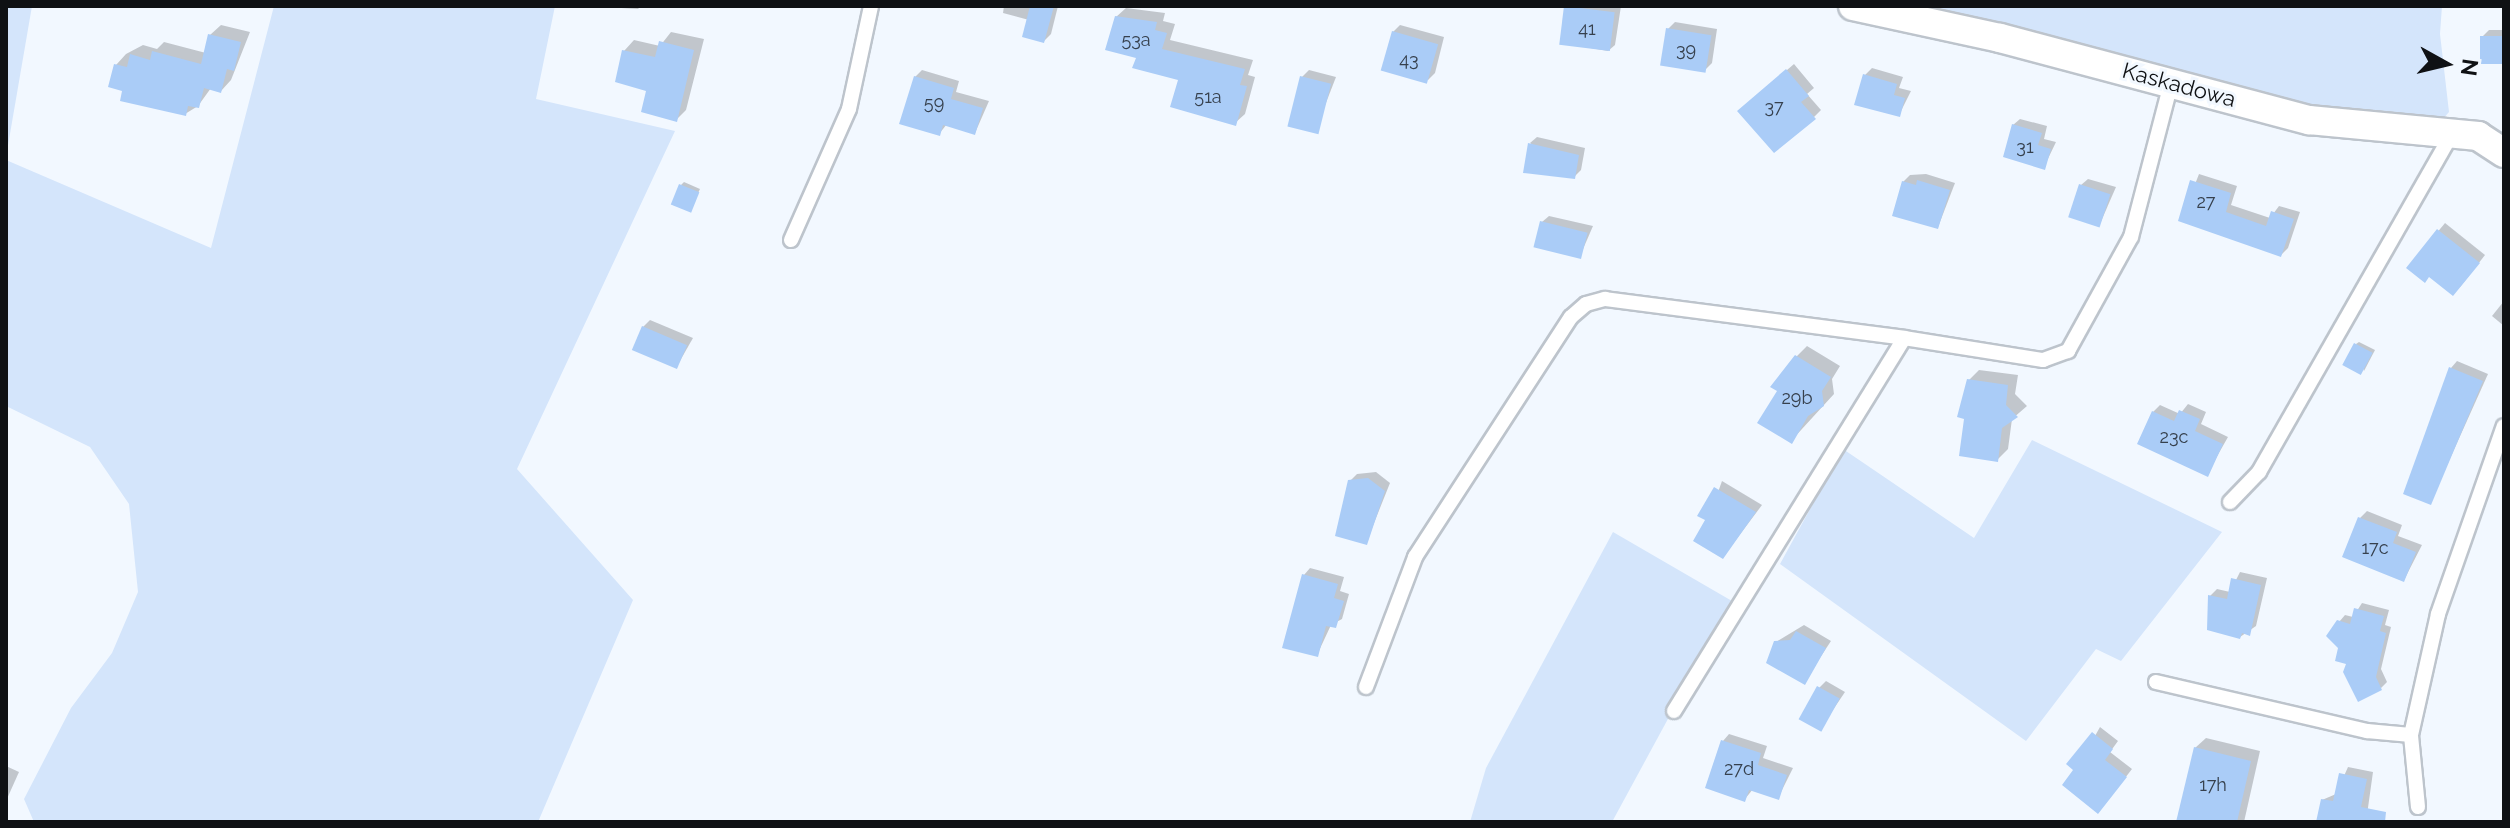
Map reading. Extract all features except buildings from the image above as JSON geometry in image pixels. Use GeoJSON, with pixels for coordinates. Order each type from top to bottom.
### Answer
{"type":"FeatureCollection","features":[{"type":"Feature","properties":{"kind":"street","name":"Kaskadowa"},"geometry":{"type":"LineString","coordinates":[[1853,6],[2171,83],[2309,120],[2478,136],[2504,153]]}},
{"type":"Feature","properties":{"kind":"lane"},"geometry":{"type":"LineString","coordinates":[[791,240],[849,109],[871,6]]}},
{"type":"Feature","properties":{"kind":"lane"},"geometry":{"type":"LineString","coordinates":[[1366,687],[1415,557],[1571,317],[1586,304],[1605,299],[1904,338],[2043,360],[2068,351],[2131,237],[2171,83]]}},
{"type":"Feature","properties":{"kind":"lane"},"geometry":{"type":"LineString","coordinates":[[2230,502],[2259,472],[2452,133]]}},
{"type":"Feature","properties":{"kind":"lane"},"geometry":{"type":"LineString","coordinates":[[1674,711],[1904,338]]}},
{"type":"Feature","properties":{"kind":"lane"},"geometry":{"type":"LineString","coordinates":[[2418,807],[2411,735],[2438,614],[2504,426]]}},
{"type":"Feature","properties":{"kind":"lane"},"geometry":{"type":"LineString","coordinates":[[2156,682],[2367,731],[2411,735]]}},
{"type":"Feature","properties":{"kind":"shaded area"},"geometry":{"type":"Polygon","coordinates":[[[6,6],[32,6],[6,157],[6,6]]]}},
{"type":"Feature","properties":{"kind":"shaded area"},"geometry":{"type":"Polygon","coordinates":[[[274,6],[555,6],[536,99],[675,131],[517,469],[633,600],[538,822],[34,822],[24,799],[71,708],[112,653],[138,592],[129,504],[90,447],[6,406],[6,160],[211,248],[274,6]]]}},
{"type":"Feature","properties":{"kind":"shaded area"},"geometry":{"type":"Polygon","coordinates":[[[1891,6],[2442,6],[2440,34],[2449,112],[2442,120],[2374,122],[1891,6]]]}},
{"type":"Feature","properties":{"kind":"shaded area"},"geometry":{"type":"Polygon","coordinates":[[[2032,440],[2222,532],[2121,661],[2096,649],[2026,741],[1780,564],[1843,449],[1974,538],[2032,440]]]}},
{"type":"Feature","properties":{"kind":"shaded area"},"geometry":{"type":"Polygon","coordinates":[[[1613,532],[1732,601],[1612,822],[1470,822],[1486,768],[1613,532]]]}}]}
